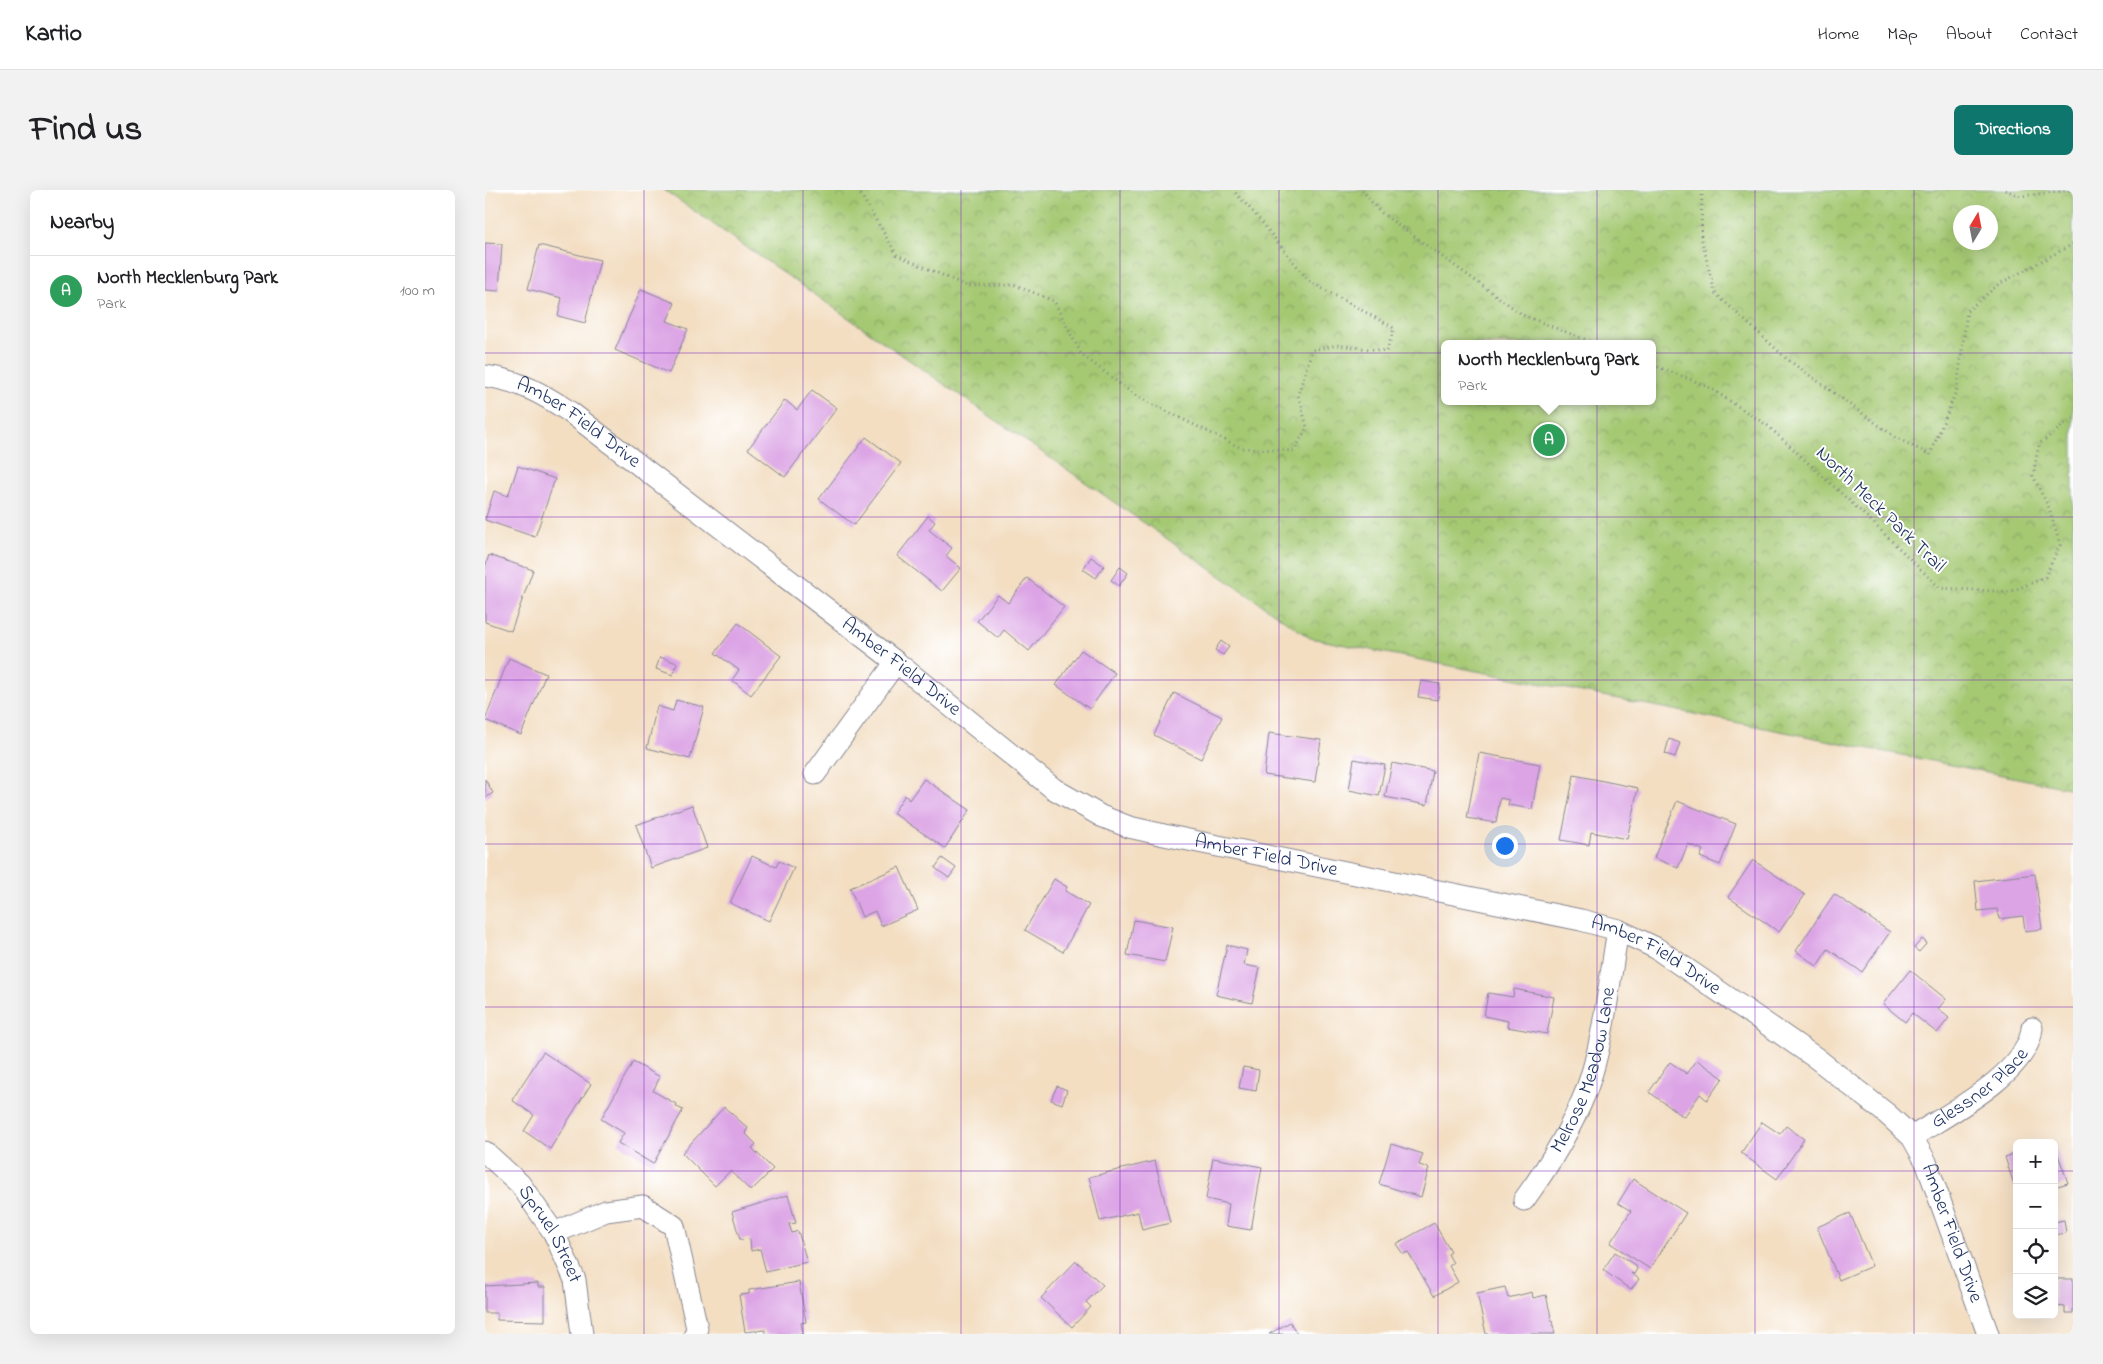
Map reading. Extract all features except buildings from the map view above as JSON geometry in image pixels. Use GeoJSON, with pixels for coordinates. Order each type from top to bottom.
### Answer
{"type":"FeatureCollection","features":[{"type":"Feature","properties":{"kind":"street","name":"Amber Field Drive"},"geometry":{"type":"LineString","coordinates":[[485,376],[519,383],[539,392],[570,412],[896,662],[1053,789],[1101,816],[1119,823],[1164,835],[1581,920],[1618,930],[1656,948],[1816,1058],[1887,1114],[1912,1137],[1926,1162],[1988,1334]]}},
{"type":"Feature","properties":{"kind":"street"},"geometry":{"type":"LineString","coordinates":[[815,774],[896,662]]}},
{"type":"Feature","properties":{"kind":"street","name":"Melrose Meadow Lane"},"geometry":{"type":"LineString","coordinates":[[1524,1200],[1548,1166],[1586,1090],[1599,1042],[1618,930]]}},
{"type":"Feature","properties":{"kind":"street","name":"Glessner Place"},"geometry":{"type":"LineString","coordinates":[[1912,1137],[1993,1085],[2018,1059],[2032,1039],[2032,1028]]}},
{"type":"Feature","properties":{"kind":"street","name":"Spruel Street"},"geometry":{"type":"LineString","coordinates":[[485,1152],[520,1184],[554,1233],[575,1280],[582,1334]]}},
{"type":"Feature","properties":{"kind":"street"},"geometry":{"type":"LineString","coordinates":[[554,1233],[606,1211],[643,1206],[674,1226],[697,1328],[695,1334]]}},
{"type":"Feature","properties":{"kind":"path"},"geometry":{"type":"LineString","coordinates":[[858,190],[897,256],[967,286],[1015,285],[1054,301],[1081,354],[1136,396],[1241,448],[1294,451],[1307,427],[1298,395],[1312,350],[1337,345],[1387,351],[1393,328],[1309,281],[1255,214],[1233,190]]}},
{"type":"Feature","properties":{"kind":"path"},"geometry":{"type":"LineString","coordinates":[[1362,190],[1379,211],[1523,315],[1586,340]]}},
{"type":"Feature","properties":{"kind":"path"},"geometry":{"type":"LineString","coordinates":[[1702,190],[1701,237],[1715,293],[1787,358],[1895,437],[1930,455],[1957,388],[1967,311],[1999,284],[2073,244]]}},
{"type":"Feature","properties":{"kind":"path"},"geometry":{"type":"LineString","coordinates":[[2005,190],[2020,196],[2073,190]]}},
{"type":"Feature","properties":{"kind":"path","name":"North Meck Park Trail"},"geometry":{"type":"LineString","coordinates":[[1656,367],[1707,386],[1768,426],[1867,517],[1940,588],[2010,592],[2045,577],[2060,545],[2049,508],[2033,476],[2039,444],[2073,418]]}},
{"type":"Feature","properties":{"kind":"green space"},"geometry":{"type":"Polygon","coordinates":[[[664,190],[2073,190],[2073,789],[1310,638],[664,190]]]}},
{"type":"Feature","properties":{"kind":"place","name":"North Mecklenburg Park"},"geometry":{"type":"Point","coordinates":[1549,440]}}]}
